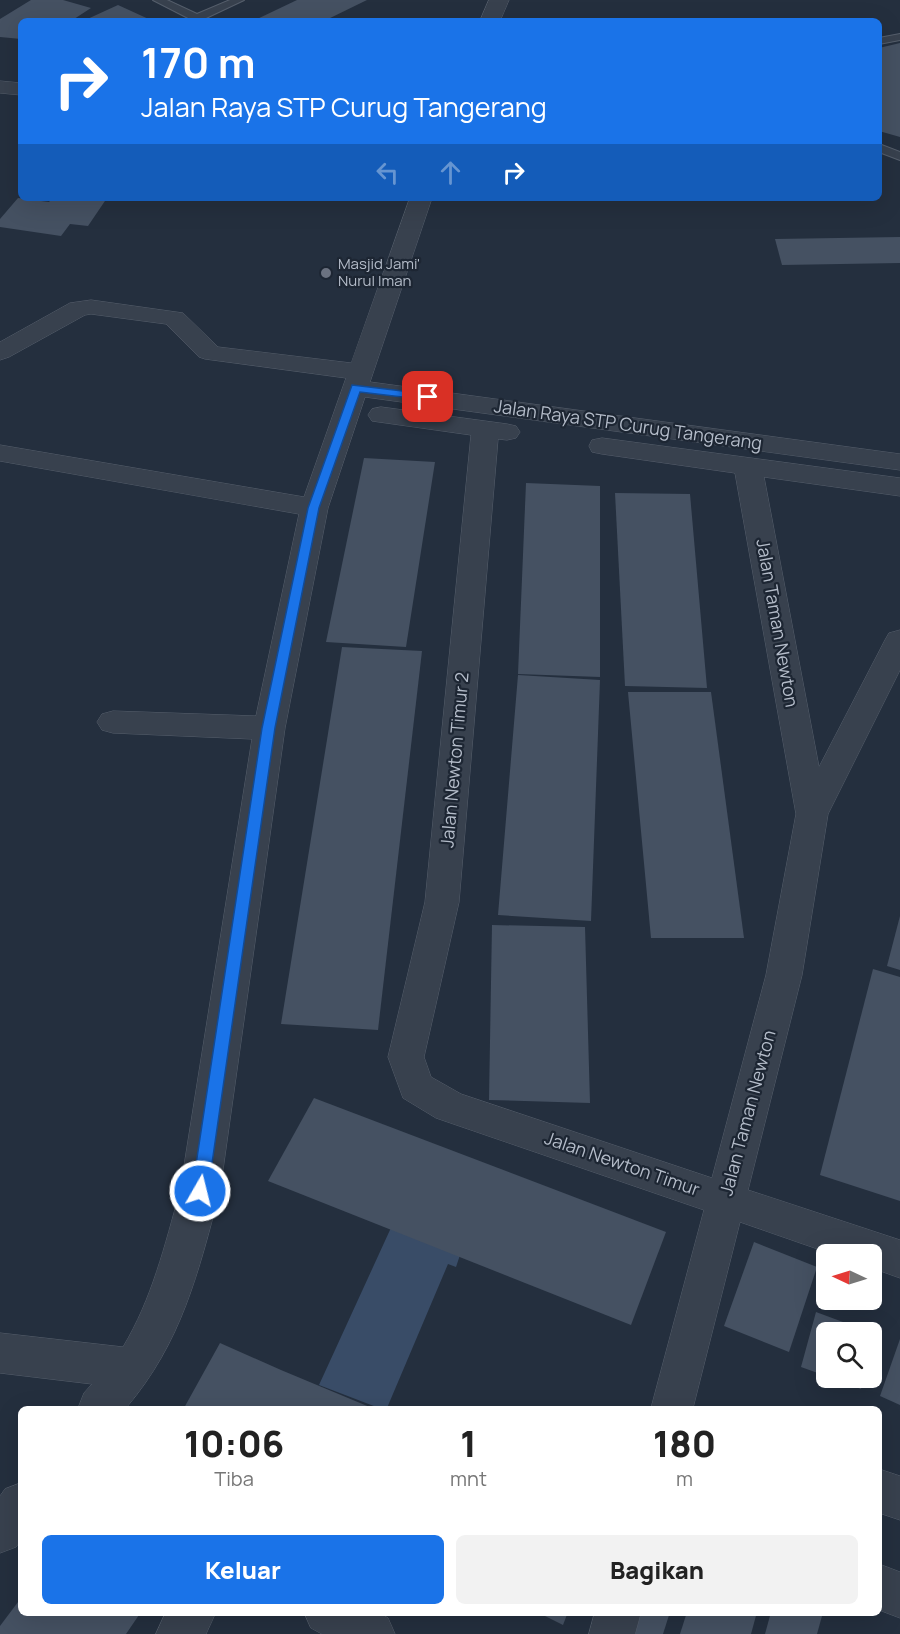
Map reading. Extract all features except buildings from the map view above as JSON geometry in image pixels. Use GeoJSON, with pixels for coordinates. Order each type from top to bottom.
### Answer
{"type":"FeatureCollection","features":[{"type":"Feature","properties":{"kind":"street"},"geometry":{"type":"LineString","coordinates":[[491,18],[499,0]]}},
{"type":"Feature","properties":{"kind":"street"},"geometry":{"type":"LineString","coordinates":[[0,87],[18,89]]}},
{"type":"Feature","properties":{"kind":"street"},"geometry":{"type":"LineString","coordinates":[[101,1406],[133,1368],[155,1332],[181,1262],[200,1191],[269,728],[314,508],[420,201]]}},
{"type":"Feature","properties":{"kind":"street","name":"Jalan Raya STP Curug Tangerang"},"geometry":{"type":"LineString","coordinates":[[0,352],[79,308],[90,307],[174,318],[208,352],[214,354],[357,380],[900,462]]}},
{"type":"Feature","properties":{"kind":"street"},"geometry":{"type":"LineString","coordinates":[[381,415],[900,487]]}},
{"type":"Feature","properties":{"kind":"street","name":"Jalan Newton Timur 2"},"geometry":{"type":"LineString","coordinates":[[416,1087],[406,1057],[442,902],[485,429]]}},
{"type":"Feature","properties":{"kind":"street"},"geometry":{"type":"LineString","coordinates":[[0,453],[314,508]]}},
{"type":"Feature","properties":{"kind":"street","name":"Jalan Taman Newton"},"geometry":{"type":"LineString","coordinates":[[748,467],[812,814]]}},
{"type":"Feature","properties":{"kind":"street","name":"Jalan Taman Newton"},"geometry":{"type":"LineString","coordinates":[[673,1406],[784,975],[812,814],[900,640]]}},
{"type":"Feature","properties":{"kind":"street"},"geometry":{"type":"LineString","coordinates":[[113,722],[269,728]]}},
{"type":"Feature","properties":{"kind":"street","name":"Jalan Newton Timur"},"geometry":{"type":"LineString","coordinates":[[416,1087],[449,1106],[900,1258]]}},
{"type":"Feature","properties":{"kind":"street"},"geometry":{"type":"LineString","coordinates":[[0,1353],[133,1368]]}},
{"type":"Feature","properties":{"kind":"street"},"geometry":{"type":"LineString","coordinates":[[882,1492],[900,1498]]}},
{"type":"Feature","properties":{"kind":"street"},"geometry":{"type":"LineString","coordinates":[[0,1531],[18,1509]]}},
{"type":"Feature","properties":{"kind":"street"},"geometry":{"type":"LineString","coordinates":[[882,1588],[900,1595]]}},
{"type":"Feature","properties":{"kind":"street"},"geometry":{"type":"LineString","coordinates":[[179,1634],[190,1616]]}},
{"type":"Feature","properties":{"kind":"street"},"geometry":{"type":"LineString","coordinates":[[335,1616],[372,1634]]}},
{"type":"Feature","properties":{"kind":"street"},"geometry":{"type":"LineString","coordinates":[[612,1634],[617,1616]]}},
{"type":"Feature","properties":{"kind":"lane"},"geometry":{"type":"LineString","coordinates":[[158,0],[197,18]]}},
{"type":"Feature","properties":{"kind":"lane"},"geometry":{"type":"LineString","coordinates":[[205,18],[239,0]]}},
{"type":"Feature","properties":{"kind":"lane"},"geometry":{"type":"LineString","coordinates":[[882,41],[900,38]]}},
{"type":"Feature","properties":{"kind":"lane"},"geometry":{"type":"LineString","coordinates":[[882,149],[900,156]]}},
{"type":"Feature","properties":{"kind":"water"},"geometry":{"type":"Polygon","coordinates":[[[417,1171],[460,1255],[456,1267],[448,1264],[388,1406],[374,1406],[319,1385],[417,1171]]]}},
{"type":"Feature","properties":{"kind":"place","name":"Masjid Jami' Nurul Iman"},"geometry":{"type":"Point","coordinates":[326,273]}},
{"type":"Feature","properties":{"kind":"route"},"geometry":{"type":"LineString","coordinates":[[200,1191],[269,728],[314,508],[356,388],[428,397]]}}]}
